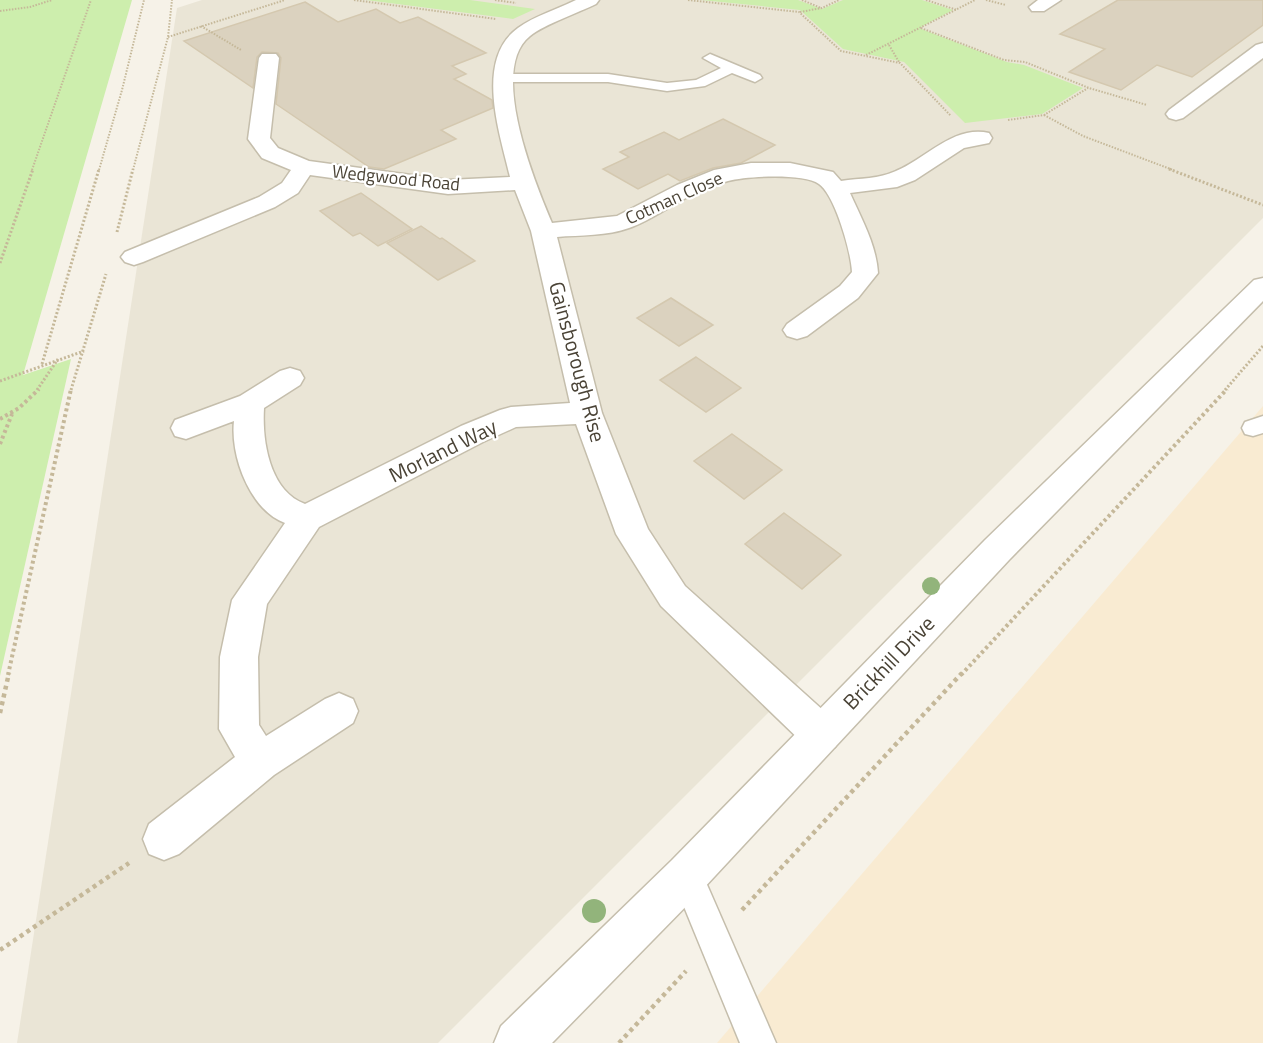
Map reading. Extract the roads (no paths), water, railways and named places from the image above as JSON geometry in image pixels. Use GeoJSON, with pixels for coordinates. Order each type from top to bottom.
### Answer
{"type":"FeatureCollection","features":[{"type":"Feature","properties":{"kind":"street","name":"Gainsborough Rise"},"geometry":{"type":"LineString","coordinates":[[590,0],[535,24],[524,32],[511,46],[502,78],[506,111],[523,183],[543,231],[586,412],[633,534],[673,596],[821,734]]}},
{"type":"Feature","properties":{"kind":"street"},"geometry":{"type":"LineString","coordinates":[[1176,114],[1263,49]]}},
{"type":"Feature","properties":{"kind":"street","name":"Wedgwood Road"},"geometry":{"type":"LineString","coordinates":[[269,58],[259,139],[270,153],[304,167],[448,187],[523,183]]}},
{"type":"Feature","properties":{"kind":"street"},"geometry":{"type":"LineString","coordinates":[[797,330],[849,292],[865,273],[864,255],[858,236],[836,188],[889,182],[907,175],[957,143],[981,138]]}},
{"type":"Feature","properties":{"kind":"street","name":"Wedgwood Road"},"geometry":{"type":"LineString","coordinates":[[134,258],[162,239],[267,202],[290,188],[304,167]]}},
{"type":"Feature","properties":{"kind":"street","name":"Cotman Close"},"geometry":{"type":"LineString","coordinates":[[543,231],[622,223],[684,190],[722,175],[751,170],[790,171],[825,177],[836,188]]}},
{"type":"Feature","properties":{"kind":"street","name":"Brickhill Drive"},"geometry":{"type":"LineString","coordinates":[[518,1043],[687,875],[997,550],[1263,286]]}},
{"type":"Feature","properties":{"kind":"street"},"geometry":{"type":"LineString","coordinates":[[186,428],[250,404],[291,378]]}},
{"type":"Feature","properties":{"kind":"street"},"geometry":{"type":"LineString","coordinates":[[250,404],[249,429],[252,452],[262,483],[285,510],[307,518]]}},
{"type":"Feature","properties":{"kind":"street","name":"Morland Way"},"geometry":{"type":"LineString","coordinates":[[260,762],[238,729],[239,657],[250,600],[307,518],[512,417],[586,412]]}},
{"type":"Feature","properties":{"kind":"street"},"geometry":{"type":"LineString","coordinates":[[164,839],[260,762],[339,711]]}},
{"type":"Feature","properties":{"kind":"lane"},"geometry":{"type":"LineString","coordinates":[[710,58],[755,78]]}},
{"type":"Feature","properties":{"kind":"lane"},"geometry":{"type":"LineString","coordinates":[[502,78],[608,78],[667,87],[700,83],[732,68]]}},
{"type":"Feature","properties":{"kind":"lane"},"geometry":{"type":"LineString","coordinates":[[687,875],[759,1043]]}}]}
